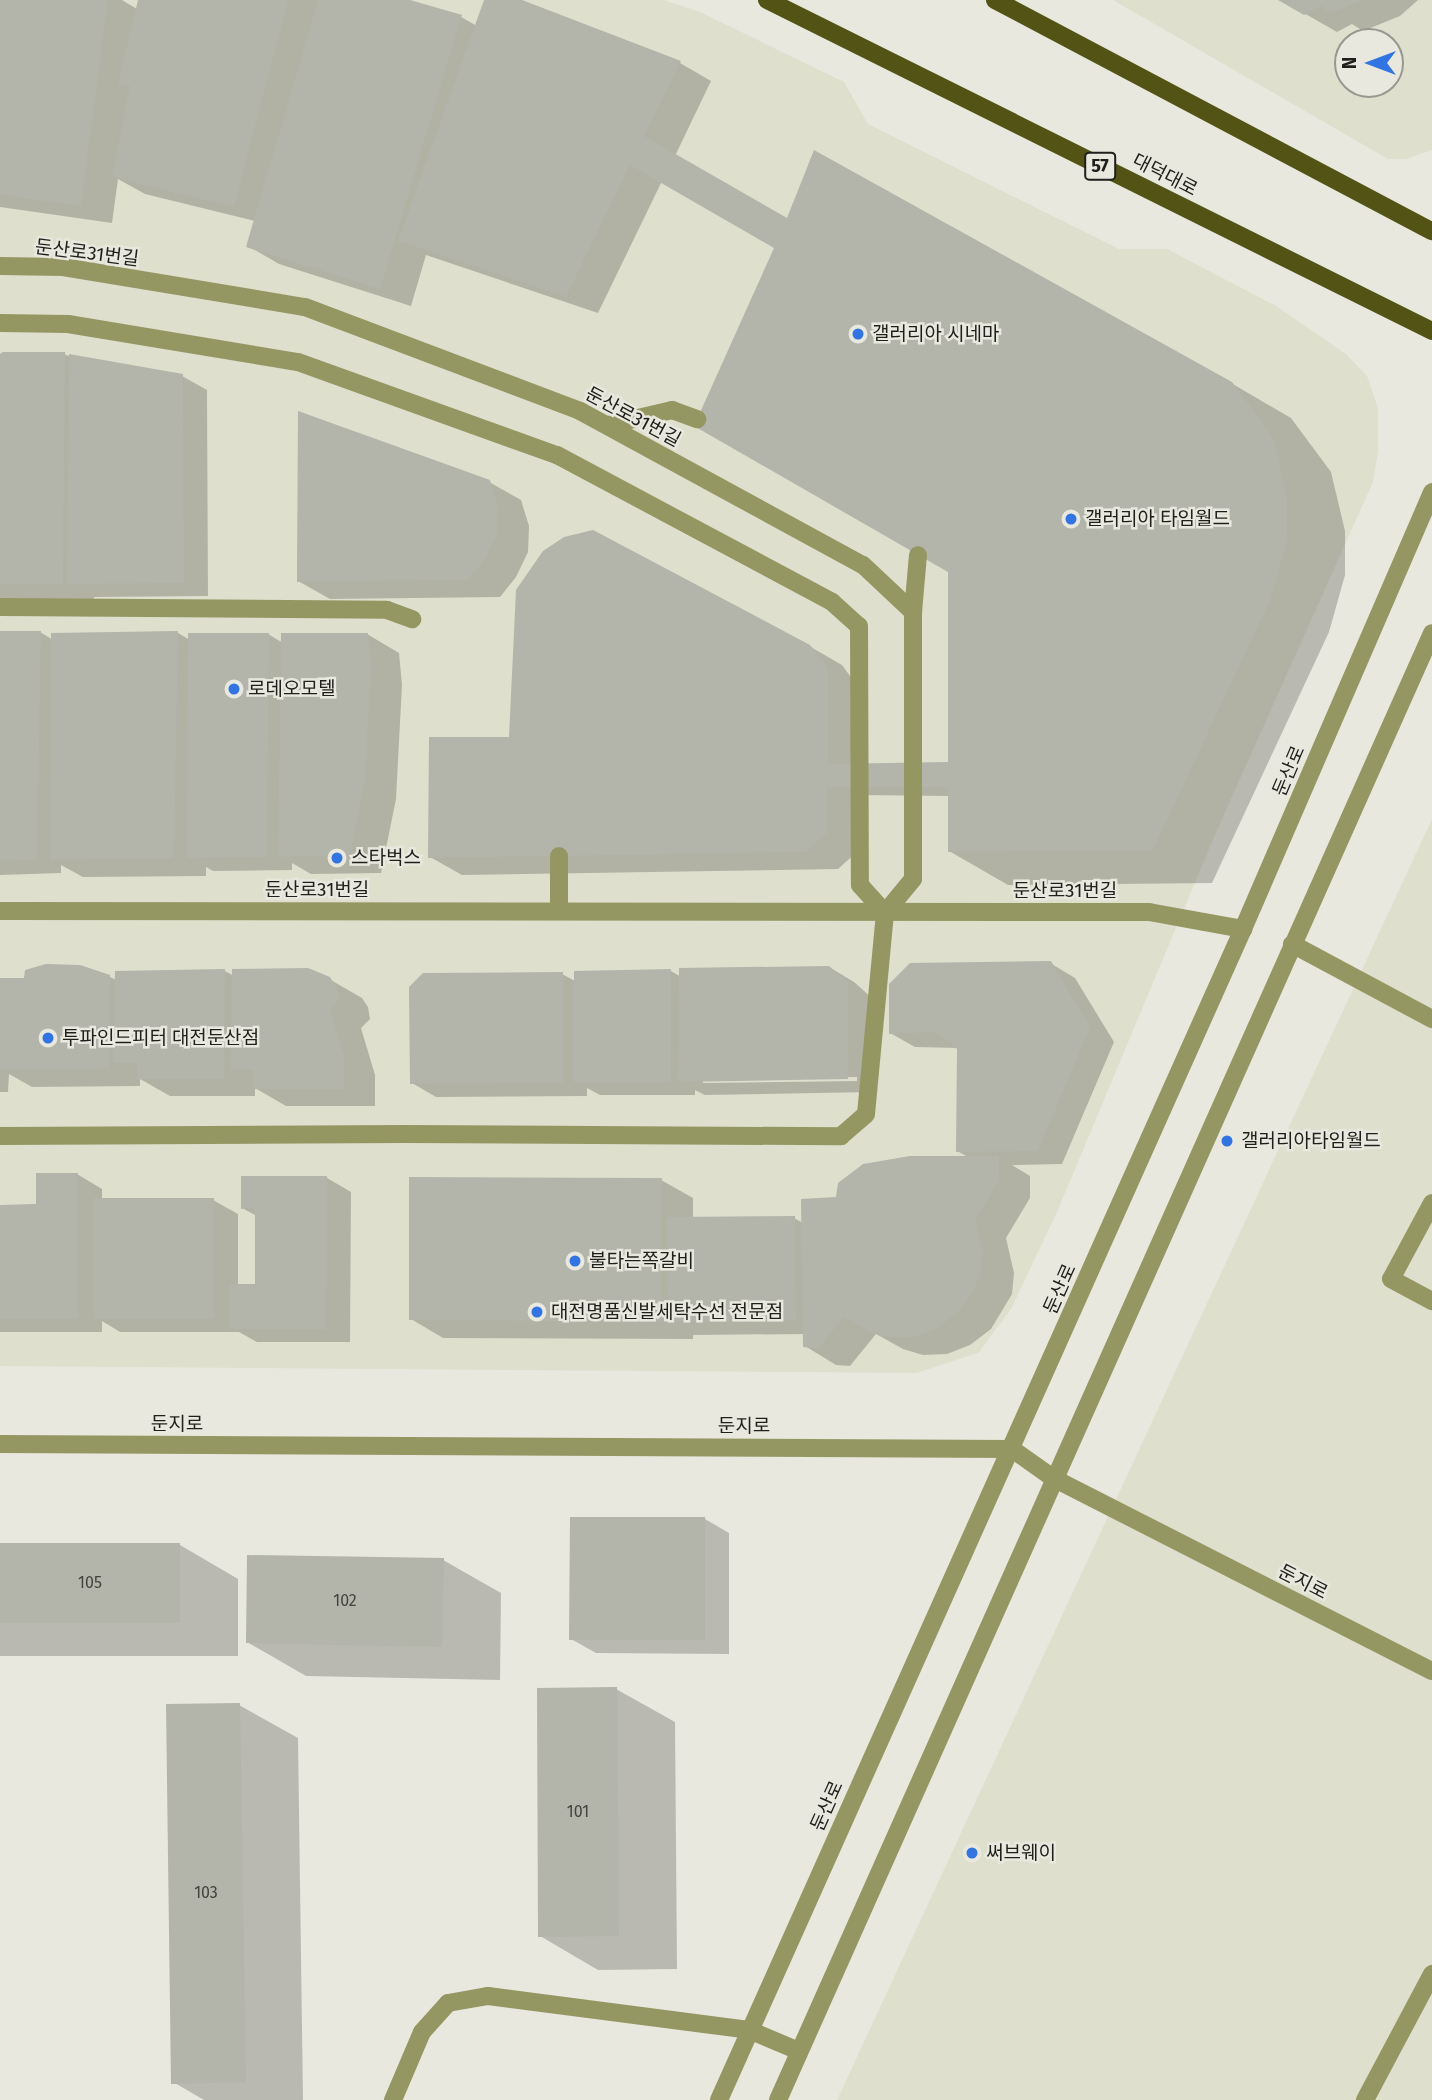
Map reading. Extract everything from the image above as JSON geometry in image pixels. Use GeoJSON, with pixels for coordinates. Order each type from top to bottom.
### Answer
{"type":"FeatureCollection","features":[{"type":"Feature","properties":{"kind":"main road","name":"대덕대로"},"geometry":{"type":"LineString","coordinates":[[767,0],[1432,331]]}},
{"type":"Feature","properties":{"kind":"main road"},"geometry":{"type":"LineString","coordinates":[[995,0],[1432,231]]}},
{"type":"Feature","properties":{"kind":"street","name":"둔산로31번길"},"geometry":{"type":"LineString","coordinates":[[0,266],[63,267],[305,307],[580,411],[863,565],[913,612]]}},
{"type":"Feature","properties":{"kind":"street"},"geometry":{"type":"LineString","coordinates":[[0,323],[68,324],[298,362],[557,455],[832,602],[859,626],[860,885],[885,913]]}},
{"type":"Feature","properties":{"kind":"street"},"geometry":{"type":"LineString","coordinates":[[608,425],[672,410],[697,419]]}},
{"type":"Feature","properties":{"kind":"street","name":"둔산로"},"geometry":{"type":"LineString","coordinates":[[719,2100],[1243,929],[1432,492]]}},
{"type":"Feature","properties":{"kind":"street"},"geometry":{"type":"LineString","coordinates":[[0,1136],[841,1136],[866,1114],[885,913],[914,879],[913,612],[918,555]]}},
{"type":"Feature","properties":{"kind":"street"},"geometry":{"type":"LineString","coordinates":[[0,607],[387,610],[412,619]]}},
{"type":"Feature","properties":{"kind":"street"},"geometry":{"type":"LineString","coordinates":[[778,2100],[1432,633]]}},
{"type":"Feature","properties":{"kind":"street"},"geometry":{"type":"LineString","coordinates":[[559,856],[559,910]]}},
{"type":"Feature","properties":{"kind":"street","name":"둔산로31번길"},"geometry":{"type":"LineString","coordinates":[[0,911],[1149,912],[1243,929]]}},
{"type":"Feature","properties":{"kind":"street"},"geometry":{"type":"LineString","coordinates":[[1292,944],[1432,1019]]}},
{"type":"Feature","properties":{"kind":"street"},"geometry":{"type":"LineString","coordinates":[[1432,1203],[1391,1279],[1432,1301]]}},
{"type":"Feature","properties":{"kind":"street","name":"둔지로"},"geometry":{"type":"LineString","coordinates":[[0,1444],[1012,1449],[1053,1478],[1432,1671]]}},
{"type":"Feature","properties":{"kind":"street"},"geometry":{"type":"LineString","coordinates":[[1365,2100],[1432,1974]]}},
{"type":"Feature","properties":{"kind":"street"},"geometry":{"type":"LineString","coordinates":[[393,2100],[422,2032],[448,2003],[488,1996],[749,2030],[799,2051]]}},
{"type":"Feature","properties":{"kind":"shaded area"},"geometry":{"type":"Polygon","coordinates":[[[0,0],[663,0],[700,12],[844,82],[868,124],[1119,249],[1167,249],[1276,306],[1346,354],[1367,376],[1378,408],[1378,451],[1373,482],[1214,837],[1057,1212],[1011,1309],[978,1353],[916,1373],[0,1366],[0,0]]]}},
{"type":"Feature","properties":{"kind":"shaded area"},"geometry":{"type":"Polygon","coordinates":[[[1113,0],[1432,0],[1432,150],[1406,159],[1388,159],[1113,0]]]}},
{"type":"Feature","properties":{"kind":"shaded area"},"geometry":{"type":"Polygon","coordinates":[[[1432,819],[1432,2100],[837,2100],[1432,819]]]}},
{"type":"Feature","properties":{"kind":"building"},"geometry":{"type":"Polygon","coordinates":[[[0,0],[108,0],[81,206],[0,195],[0,0]]]}},
{"type":"Feature","properties":{"kind":"building"},"geometry":{"type":"Polygon","coordinates":[[[138,0],[288,0],[234,207],[112,177],[130,86],[118,84],[138,0]]]}},
{"type":"Feature","properties":{"kind":"building"},"geometry":{"type":"Polygon","coordinates":[[[318,0],[410,0],[462,15],[380,289],[246,247],[318,0]]]}},
{"type":"Feature","properties":{"kind":"building"},"geometry":{"type":"Polygon","coordinates":[[[484,0],[522,0],[681,61],[644,136],[787,218],[814,150],[1232,382],[1273,437],[1287,497],[1287,541],[1271,598],[1153,850],[948,852],[948,787],[827,787],[827,833],[806,852],[428,858],[429,737],[509,737],[516,590],[543,551],[564,537],[593,530],[810,645],[828,668],[828,764],[948,762],[948,572],[694,426],[774,248],[630,165],[566,297],[398,241],[484,0]]]}},
{"type":"Feature","properties":{"kind":"building"},"geometry":{"type":"Polygon","coordinates":[[[1278,0],[1364,0],[1330,13],[1321,6],[1304,15],[1278,0]]]}},
{"type":"Feature","properties":{"kind":"building"},"geometry":{"type":"Polygon","coordinates":[[[65,352],[63,584],[0,584],[0,354],[65,352]]]}},
{"type":"Feature","properties":{"kind":"building"},"geometry":{"type":"Polygon","coordinates":[[[69,354],[183,374],[184,583],[67,584],[69,354]]]}},
{"type":"Feature","properties":{"kind":"building"},"geometry":{"type":"Polygon","coordinates":[[[298,411],[490,480],[498,507],[497,534],[485,559],[468,580],[297,582],[298,411]]]}},
{"type":"Feature","properties":{"kind":"building"},"geometry":{"type":"Polygon","coordinates":[[[0,631],[41,631],[37,860],[0,861],[0,631]]]}},
{"type":"Feature","properties":{"kind":"building"},"geometry":{"type":"Polygon","coordinates":[[[178,631],[174,858],[50,860],[51,633],[178,631]]]}},
{"type":"Feature","properties":{"kind":"building"},"geometry":{"type":"Polygon","coordinates":[[[188,633],[269,633],[267,857],[187,858],[188,633]]]}},
{"type":"Feature","properties":{"kind":"building"},"geometry":{"type":"Polygon","coordinates":[[[281,633],[368,633],[371,666],[365,780],[350,856],[278,857],[281,633]]]}},
{"type":"Feature","properties":{"kind":"building"},"geometry":{"type":"Polygon","coordinates":[[[1051,961],[1090,1027],[1038,1151],[956,1152],[957,1049],[936,1032],[889,1034],[889,984],[910,963],[1051,961]]]}},
{"type":"Feature","properties":{"kind":"building"},"geometry":{"type":"Polygon","coordinates":[[[46,964],[80,965],[110,975],[109,1069],[0,1070],[0,978],[24,978],[25,970],[46,964]]]}},
{"type":"Feature","properties":{"kind":"building"},"geometry":{"type":"Polygon","coordinates":[[[829,966],[848,982],[848,1079],[678,1082],[679,968],[829,966]]]}},
{"type":"Feature","properties":{"kind":"building"},"geometry":{"type":"Polygon","coordinates":[[[308,968],[330,977],[337,988],[339,1000],[330,1010],[344,1056],[344,1089],[253,1089],[253,1070],[230,1070],[232,969],[308,968]]]}},
{"type":"Feature","properties":{"kind":"building"},"geometry":{"type":"Polygon","coordinates":[[[225,969],[224,1079],[137,1079],[137,1063],[113,1063],[115,971],[225,969]]]}},
{"type":"Feature","properties":{"kind":"building"},"geometry":{"type":"Polygon","coordinates":[[[671,969],[671,1082],[574,1082],[574,971],[671,969]]]}},
{"type":"Feature","properties":{"kind":"building"},"geometry":{"type":"Polygon","coordinates":[[[563,972],[563,1083],[410,1084],[409,987],[423,973],[563,972]]]}},
{"type":"Feature","properties":{"kind":"building"},"geometry":{"type":"Polygon","coordinates":[[[910,1156],[999,1156],[999,1180],[975,1220],[983,1254],[980,1276],[972,1293],[959,1311],[938,1328],[914,1337],[889,1337],[870,1332],[844,1317],[818,1349],[803,1347],[801,1199],[836,1197],[838,1183],[863,1164],[910,1156]]]}},
{"type":"Feature","properties":{"kind":"building"},"geometry":{"type":"Polygon","coordinates":[[[36,1173],[78,1173],[78,1319],[0,1319],[0,1205],[36,1204],[36,1173]]]}},
{"type":"Feature","properties":{"kind":"building"},"geometry":{"type":"Polygon","coordinates":[[[241,1176],[327,1176],[326,1329],[230,1329],[230,1284],[255,1284],[255,1207],[241,1209],[241,1176]]]}},
{"type":"Feature","properties":{"kind":"building"},"geometry":{"type":"Polygon","coordinates":[[[409,1177],[662,1178],[662,1322],[409,1320],[409,1177]]]}},
{"type":"Feature","properties":{"kind":"building"},"geometry":{"type":"Polygon","coordinates":[[[94,1198],[214,1198],[214,1319],[94,1319],[94,1198]]]}},
{"type":"Feature","properties":{"kind":"building"},"geometry":{"type":"Polygon","coordinates":[[[795,1216],[796,1320],[668,1322],[667,1217],[795,1216]]]}},
{"type":"Feature","properties":{"kind":"building"},"geometry":{"type":"Polygon","coordinates":[[[570,1517],[705,1517],[705,1640],[569,1640],[570,1517]]]}},
{"type":"Feature","properties":{"kind":"building"},"geometry":{"type":"Polygon","coordinates":[[[0,1543],[180,1543],[180,1623],[0,1623],[0,1543]]]}},
{"type":"Feature","properties":{"kind":"building"},"geometry":{"type":"Polygon","coordinates":[[[247,1555],[444,1558],[442,1647],[246,1643],[247,1555]]]}},
{"type":"Feature","properties":{"kind":"building"},"geometry":{"type":"Polygon","coordinates":[[[617,1687],[619,1936],[538,1937],[537,1688],[617,1687]]]}},
{"type":"Feature","properties":{"kind":"building"},"geometry":{"type":"Polygon","coordinates":[[[240,1703],[246,2082],[171,2084],[166,1704],[240,1703]]]}},
{"type":"Feature","properties":{"kind":"place","name":"갤러리아 시네마"},"geometry":{"type":"Point","coordinates":[858,334]}},
{"type":"Feature","properties":{"kind":"place","name":"갤러리아 타임월드"},"geometry":{"type":"Point","coordinates":[1071,519]}},
{"type":"Feature","properties":{"kind":"place","name":"로데오모텔"},"geometry":{"type":"Point","coordinates":[234,689]}},
{"type":"Feature","properties":{"kind":"place","name":"스타벅스"},"geometry":{"type":"Point","coordinates":[337,858]}},
{"type":"Feature","properties":{"kind":"place","name":"투파인드피터 대전둔산점"},"geometry":{"type":"Point","coordinates":[48,1038]}},
{"type":"Feature","properties":{"kind":"place","name":"갤러리아타임월드"},"geometry":{"type":"Point","coordinates":[1227,1141]}},
{"type":"Feature","properties":{"kind":"place","name":"불타는쪽갈비"},"geometry":{"type":"Point","coordinates":[575,1261]}},
{"type":"Feature","properties":{"kind":"place","name":"대전명품신발세탁수선 전문점"},"geometry":{"type":"Point","coordinates":[537,1312]}},
{"type":"Feature","properties":{"kind":"place","name":"써브웨이"},"geometry":{"type":"Point","coordinates":[972,1853]}}]}
